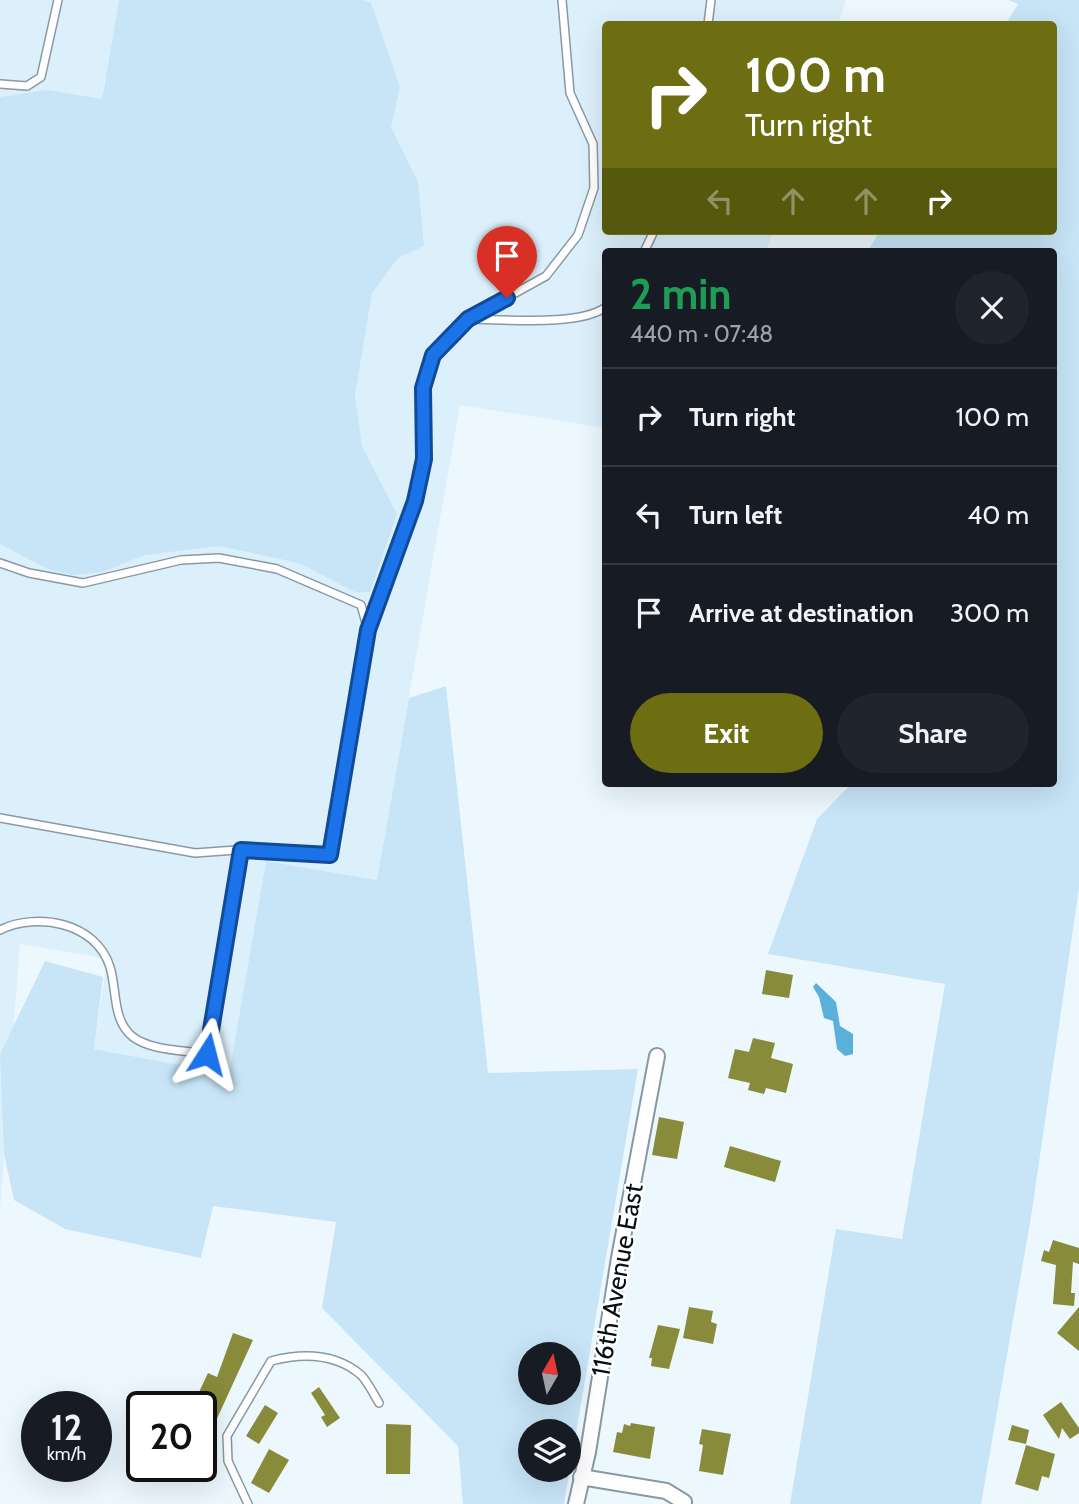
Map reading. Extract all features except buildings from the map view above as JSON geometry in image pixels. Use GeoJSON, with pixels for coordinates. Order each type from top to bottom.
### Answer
{"type":"FeatureCollection","features":[{"type":"Feature","properties":{"kind":"street","name":"116th Avenue East"},"geometry":{"type":"LineString","coordinates":[[581,1477],[588,1452],[619,1258],[657,1056]]}},
{"type":"Feature","properties":{"kind":"street"},"geometry":{"type":"LineString","coordinates":[[581,1477],[666,1491],[684,1502]]}},
{"type":"Feature","properties":{"kind":"street","name":"116th Avenue East"},"geometry":{"type":"LineString","coordinates":[[576,1504],[580,1482]]}},
{"type":"Feature","properties":{"kind":"lane"},"geometry":{"type":"LineString","coordinates":[[0,84],[27,86],[41,77],[58,0]]}},
{"type":"Feature","properties":{"kind":"lane"},"geometry":{"type":"LineString","coordinates":[[0,818],[195,853],[241,850],[330,855],[368,630],[415,501],[424,459],[423,388],[433,355],[468,319],[546,276],[578,235],[594,188],[593,144],[570,93],[562,0]]}},
{"type":"Feature","properties":{"kind":"lane"},"geometry":{"type":"LineString","coordinates":[[708,21],[711,0]]}},
{"type":"Feature","properties":{"kind":"lane"},"geometry":{"type":"LineString","coordinates":[[468,319],[571,318],[591,315],[602,309]]}},
{"type":"Feature","properties":{"kind":"lane"},"geometry":{"type":"LineString","coordinates":[[0,564],[29,573],[83,583],[181,560],[219,558],[277,569],[360,606],[368,630]]}},
{"type":"Feature","properties":{"kind":"lane"},"geometry":{"type":"LineString","coordinates":[[0,930],[24,921],[44,921],[69,926],[103,952],[109,964],[120,1018],[131,1035],[153,1045],[207,1054],[241,850]]}},
{"type":"Feature","properties":{"kind":"lane"},"geometry":{"type":"LineString","coordinates":[[248,1504],[228,1461],[227,1436],[271,1361],[299,1354],[335,1360],[362,1376],[379,1404]]}},
{"type":"Feature","properties":{"kind":"shaded area"},"geometry":{"type":"Polygon","coordinates":[[[0,0],[119,0],[40,451],[300,0],[846,0],[839,21],[602,21],[602,235],[772,235],[767,248],[602,248],[602,428],[460,405],[377,880],[266,861],[229,1074],[94,1049],[107,959],[20,944],[0,1210],[0,0]]]}},
{"type":"Feature","properties":{"kind":"shaded area"},"geometry":{"type":"Polygon","coordinates":[[[119,0],[363,0],[371,3],[400,87],[391,127],[418,182],[424,246],[398,258],[372,293],[355,395],[362,446],[397,514],[370,592],[355,592],[299,563],[219,546],[145,555],[102,572],[73,575],[48,569],[0,544],[0,97],[47,90],[102,99],[119,0]]]}},
{"type":"Feature","properties":{"kind":"shaded area"},"geometry":{"type":"Polygon","coordinates":[[[1008,0],[1079,0],[1079,888],[1031,1217],[981,1504],[790,1504],[836,1229],[902,1239],[945,984],[768,954],[817,819],[848,787],[1057,787],[1057,248],[869,248],[878,235],[1057,235],[1057,21],[1008,21],[1018,4],[1008,0]]]}},
{"type":"Feature","properties":{"kind":"shaded area"},"geometry":{"type":"Polygon","coordinates":[[[446,686],[488,1073],[638,1069],[581,1404],[581,1342],[518,1342],[518,1405],[581,1405],[578,1419],[518,1419],[518,1482],[568,1482],[564,1504],[463,1504],[458,1446],[322,1308],[336,1222],[213,1206],[201,1258],[65,1229],[14,1200],[4,1154],[0,1054],[45,961],[103,977],[94,1049],[229,1074],[266,861],[377,880],[409,698],[446,686]]]}},
{"type":"Feature","properties":{"kind":"water"},"geometry":{"type":"Polygon","coordinates":[[[816,983],[836,1002],[840,1026],[853,1034],[853,1054],[845,1056],[837,1049],[833,1021],[824,1018],[819,997],[813,987],[816,983]]]}},
{"type":"Feature","properties":{"kind":"route"},"geometry":{"type":"LineString","coordinates":[[207,1054],[241,850],[330,855],[368,630],[415,501],[424,459],[423,388],[433,355],[468,319],[507,298]]}}]}
